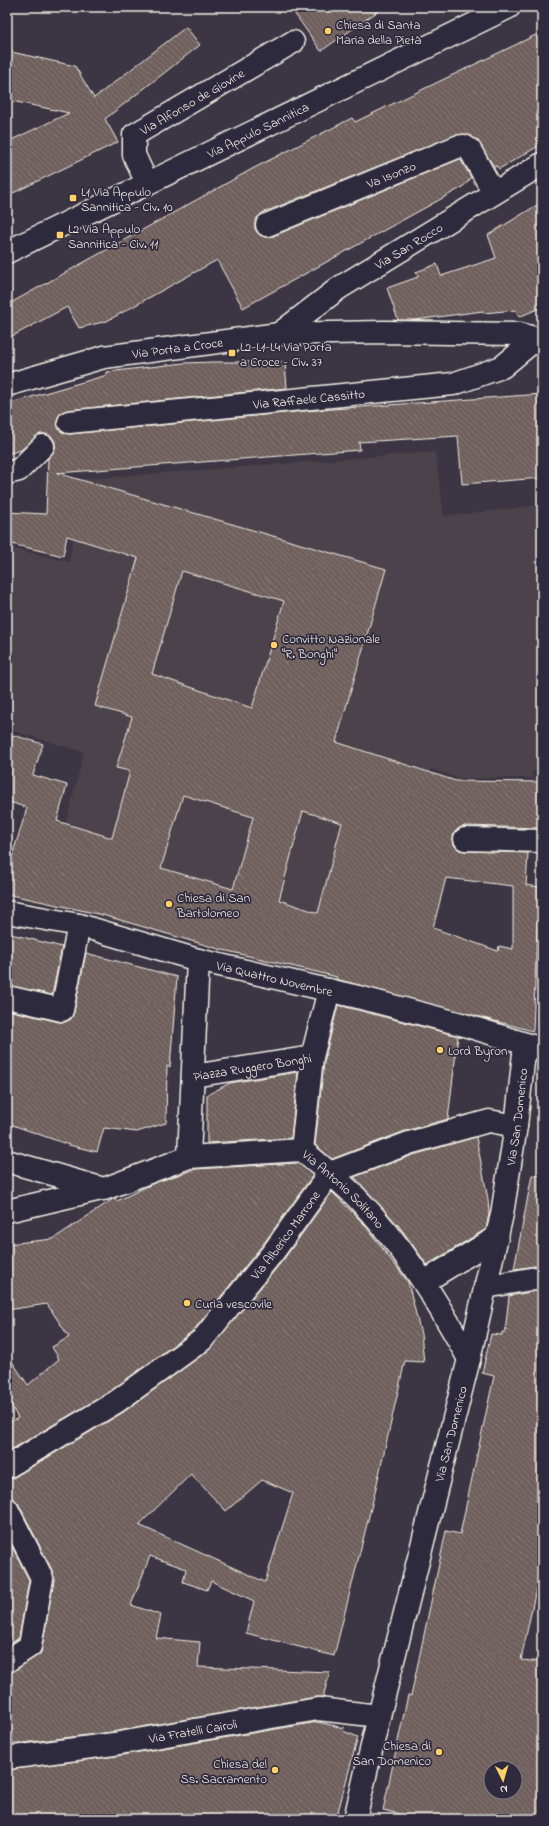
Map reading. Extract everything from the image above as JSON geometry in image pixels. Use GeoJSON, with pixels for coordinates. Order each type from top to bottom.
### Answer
{"type":"FeatureCollection","features":[{"type":"Feature","properties":{"kind":"street","name":"Via Appulo Sannitica"},"geometry":{"type":"LineString","coordinates":[[7,252],[509,7]]}},
{"type":"Feature","properties":{"kind":"street","name":"Via Alfonso de Giovine"},"geometry":{"type":"LineString","coordinates":[[147,183],[134,155],[134,135],[293,42]]}},
{"type":"Feature","properties":{"kind":"street","name":"Va Isonzo"},"geometry":{"type":"LineString","coordinates":[[267,226],[457,147],[464,146],[470,150],[494,193]]}},
{"type":"Feature","properties":{"kind":"street","name":"Via San Rocco"},"geometry":{"type":"LineString","coordinates":[[279,334],[340,288],[542,164]]}},
{"type":"Feature","properties":{"kind":"street","name":"Via Porta a Croce"},"geometry":{"type":"LineString","coordinates":[[7,385],[104,357],[279,334],[384,332],[520,334],[539,339]]}},
{"type":"Feature","properties":{"kind":"street","name":"Via Raffaele Cassitto"},"geometry":{"type":"LineString","coordinates":[[69,422],[453,384],[502,367],[539,339]]}},
{"type":"Feature","properties":{"kind":"street"},"geometry":{"type":"LineString","coordinates":[[7,473],[19,470],[43,446]]}},
{"type":"Feature","properties":{"kind":"street"},"geometry":{"type":"LineString","coordinates":[[465,839],[542,841]]}},
{"type":"Feature","properties":{"kind":"street","name":"Via Quattro Novembre"},"geometry":{"type":"LineString","coordinates":[[7,912],[79,925],[198,960],[329,990],[461,1024],[534,1046]]}},
{"type":"Feature","properties":{"kind":"street"},"geometry":{"type":"LineString","coordinates":[[7,997],[62,1010],[79,925]]}},
{"type":"Feature","properties":{"kind":"street","name":"Piazza Ruggero Bonghi"},"geometry":{"type":"LineString","coordinates":[[198,960],[193,1076],[312,1057],[329,990]]}},
{"type":"Feature","properties":{"kind":"street","name":"Via San Domenico"},"geometry":{"type":"LineString","coordinates":[[355,1819],[379,1716],[469,1359],[497,1237],[516,1126],[534,1046]]}},
{"type":"Feature","properties":{"kind":"street"},"geometry":{"type":"LineString","coordinates":[[302,1150],[312,1057]]}},
{"type":"Feature","properties":{"kind":"street"},"geometry":{"type":"LineString","coordinates":[[189,1157],[193,1076]]}},
{"type":"Feature","properties":{"kind":"street"},"geometry":{"type":"LineString","coordinates":[[330,1173],[409,1143],[489,1122],[516,1126]]}},
{"type":"Feature","properties":{"kind":"street","name":"Via Antonio Solitano"},"geometry":{"type":"LineString","coordinates":[[7,1211],[104,1189],[189,1157],[302,1150],[357,1198],[394,1240],[424,1282],[469,1359]]}},
{"type":"Feature","properties":{"kind":"street"},"geometry":{"type":"LineString","coordinates":[[7,1161],[104,1189]]}},
{"type":"Feature","properties":{"kind":"street","name":"Via Alberico Marrone"},"geometry":{"type":"LineString","coordinates":[[7,1467],[116,1402],[202,1340],[274,1251],[330,1173]]}},
{"type":"Feature","properties":{"kind":"street"},"geometry":{"type":"LineString","coordinates":[[424,1282],[497,1237]]}},
{"type":"Feature","properties":{"kind":"street"},"geometry":{"type":"LineString","coordinates":[[485,1287],[542,1277]]}},
{"type":"Feature","properties":{"kind":"street"},"geometry":{"type":"LineString","coordinates":[[7,1509],[42,1578],[30,1646],[7,1661]]}},
{"type":"Feature","properties":{"kind":"street","name":"Via Fratelli Cairoli"},"geometry":{"type":"LineString","coordinates":[[7,1758],[114,1744],[318,1709],[379,1716]]}},
{"type":"Feature","properties":{"kind":"shaded area","name":"Convitto Nazionale \"R. Bonghi\""},"geometry":{"type":"Polygon","coordinates":[[[435,452],[444,516],[542,505],[542,771],[532,771],[532,778],[458,778],[431,769],[357,988],[84,912],[92,881],[54,871],[84,752],[7,729],[7,547],[69,562],[84,479],[435,452]]]}},
{"type":"Feature","properties":{"kind":"building","name":"Chiesa di Santa Maria della Pietà"},"geometry":{"type":"Polygon","coordinates":[[[290,7],[384,7],[321,51],[290,7]]]}},
{"type":"Feature","properties":{"kind":"building"},"geometry":{"type":"Polygon","coordinates":[[[186,27],[200,45],[105,119],[118,142],[7,196],[7,142],[69,113],[7,100],[7,51],[75,66],[94,98],[186,27]]]}},
{"type":"Feature","properties":{"kind":"building"},"geometry":{"type":"Polygon","coordinates":[[[542,32],[542,144],[499,169],[497,166],[494,167],[477,140],[463,134],[455,135],[262,213],[257,218],[255,229],[260,235],[271,237],[460,159],[471,177],[461,188],[243,308],[217,260],[107,321],[79,328],[67,307],[7,339],[7,305],[254,168],[352,118],[355,122],[542,32]]]}},
{"type":"Feature","properties":{"kind":"building"},"geometry":{"type":"Polygon","coordinates":[[[542,202],[542,307],[519,317],[516,310],[483,313],[483,311],[415,320],[398,320],[387,288],[418,277],[416,272],[437,264],[441,276],[496,258],[488,235],[542,202]]]}},
{"type":"Feature","properties":{"kind":"building"},"geometry":{"type":"Polygon","coordinates":[[[285,362],[287,388],[68,410],[62,412],[58,417],[57,423],[59,429],[64,433],[70,434],[305,411],[542,394],[542,478],[462,484],[458,436],[359,442],[360,450],[57,473],[386,569],[336,742],[456,781],[542,782],[542,828],[465,826],[459,828],[454,833],[453,838],[454,845],[459,850],[464,851],[528,853],[526,885],[539,887],[533,1031],[336,979],[337,977],[219,949],[103,915],[7,894],[7,872],[27,808],[7,801],[7,756],[13,735],[43,744],[33,775],[67,785],[57,821],[112,838],[130,771],[116,768],[132,717],[95,706],[138,558],[67,536],[63,556],[7,543],[7,512],[46,514],[48,458],[55,449],[55,442],[52,437],[46,434],[40,434],[21,450],[7,454],[7,404],[107,375],[107,372],[184,363],[285,362]],[[182,571],[152,674],[252,708],[284,601],[182,571]],[[183,795],[161,868],[233,889],[253,817],[183,795]],[[303,811],[279,900],[318,913],[342,823],[303,811]],[[446,878],[433,928],[498,951],[499,946],[513,949],[513,886],[446,878]]]}},
{"type":"Feature","properties":{"kind":"building"},"geometry":{"type":"Polygon","coordinates":[[[7,933],[62,947],[52,995],[7,985],[7,933]]]}},
{"type":"Feature","properties":{"kind":"building"},"geometry":{"type":"Polygon","coordinates":[[[86,953],[177,977],[170,1067],[167,1066],[166,1123],[137,1132],[104,1128],[97,1152],[69,1145],[7,1123],[7,1010],[59,1022],[65,1022],[71,1019],[74,1012],[86,953]]]}},
{"type":"Feature","properties":{"kind":"building"},"geometry":{"type":"Polygon","coordinates":[[[338,1005],[458,1036],[448,1119],[405,1131],[332,1159],[315,1145],[324,1062],[338,1005]]]}},
{"type":"Feature","properties":{"kind":"building"},"geometry":{"type":"Polygon","coordinates":[[[298,1072],[291,1138],[207,1143],[207,1095],[230,1083],[298,1072]]]}},
{"type":"Feature","properties":{"kind":"building"},"geometry":{"type":"Polygon","coordinates":[[[476,1137],[488,1199],[489,1214],[486,1229],[427,1265],[399,1226],[354,1177],[413,1155],[476,1137]]]}},
{"type":"Feature","properties":{"kind":"building","name":"Curia vescovile"},"geometry":{"type":"Polygon","coordinates":[[[298,1163],[313,1175],[264,1243],[193,1331],[109,1392],[7,1452],[7,1424],[18,1418],[7,1398],[7,1354],[28,1385],[59,1359],[52,1347],[69,1337],[47,1304],[7,1310],[7,1244],[53,1239],[115,1198],[117,1201],[154,1183],[196,1169],[298,1163]]]}},
{"type":"Feature","properties":{"kind":"building"},"geometry":{"type":"Polygon","coordinates":[[[532,1175],[542,1176],[542,1265],[514,1269],[532,1175]]]}},
{"type":"Feature","properties":{"kind":"building"},"geometry":{"type":"Polygon","coordinates":[[[332,1192],[364,1224],[408,1282],[421,1334],[424,1362],[405,1361],[375,1492],[334,1656],[246,1633],[254,1601],[211,1581],[207,1590],[183,1582],[186,1569],[150,1556],[131,1605],[161,1615],[156,1638],[200,1642],[198,1667],[330,1672],[323,1697],[112,1732],[7,1745],[7,1673],[14,1671],[41,1653],[54,1580],[53,1572],[18,1503],[13,1498],[7,1497],[7,1479],[13,1478],[122,1413],[209,1350],[284,1259],[332,1192]],[[191,1474],[139,1525],[265,1582],[293,1493],[262,1480],[226,1511],[191,1474]]]}},
{"type":"Feature","properties":{"kind":"building"},"geometry":{"type":"Polygon","coordinates":[[[542,1290],[542,1590],[536,1589],[521,1660],[542,1662],[542,1819],[421,1819],[383,1810],[408,1695],[411,1696],[446,1531],[460,1534],[494,1376],[482,1373],[491,1334],[502,1335],[502,1332],[505,1332],[509,1296],[542,1290]]]}},
{"type":"Feature","properties":{"kind":"building"},"geometry":{"type":"Polygon","coordinates":[[[7,1537],[29,1580],[19,1638],[7,1646],[7,1537]]]}},
{"type":"Feature","properties":{"kind":"building"},"geometry":{"type":"Polygon","coordinates":[[[318,1722],[344,1728],[343,1731],[358,1737],[336,1819],[7,1819],[7,1770],[116,1756],[318,1722]]]}},
{"type":"Feature","properties":{"kind":"place","name":"Chiesa di Santa Maria della Pietà"},"geometry":{"type":"Point","coordinates":[328,31]}},
{"type":"Feature","properties":{"kind":"place","name":"L1 Via Appulo Sannitica - Civ. 10"},"geometry":{"type":"Point","coordinates":[73,198]}},
{"type":"Feature","properties":{"kind":"place","name":"L2 Via Appulo Sannitica - Civ. 11"},"geometry":{"type":"Point","coordinates":[60,235]}},
{"type":"Feature","properties":{"kind":"place","name":"L2-L1-L4 Via Porta a Croce - Civ. 37"},"geometry":{"type":"Point","coordinates":[232,353]}},
{"type":"Feature","properties":{"kind":"place","name":"Convitto Nazionale \"R. Bonghi\""},"geometry":{"type":"Point","coordinates":[274,645]}},
{"type":"Feature","properties":{"kind":"place","name":"Chiesa di San Bartolomeo"},"geometry":{"type":"Point","coordinates":[169,904]}},
{"type":"Feature","properties":{"kind":"place","name":"Lord Byron"},"geometry":{"type":"Point","coordinates":[440,1050]}},
{"type":"Feature","properties":{"kind":"place","name":"Curia vescovile"},"geometry":{"type":"Point","coordinates":[187,1303]}},
{"type":"Feature","properties":{"kind":"place","name":"Chiesa di San Domenico"},"geometry":{"type":"Point","coordinates":[439,1752]}},
{"type":"Feature","properties":{"kind":"place","name":"Chiesa del Ss. Sacramento"},"geometry":{"type":"Point","coordinates":[275,1770]}}]}
